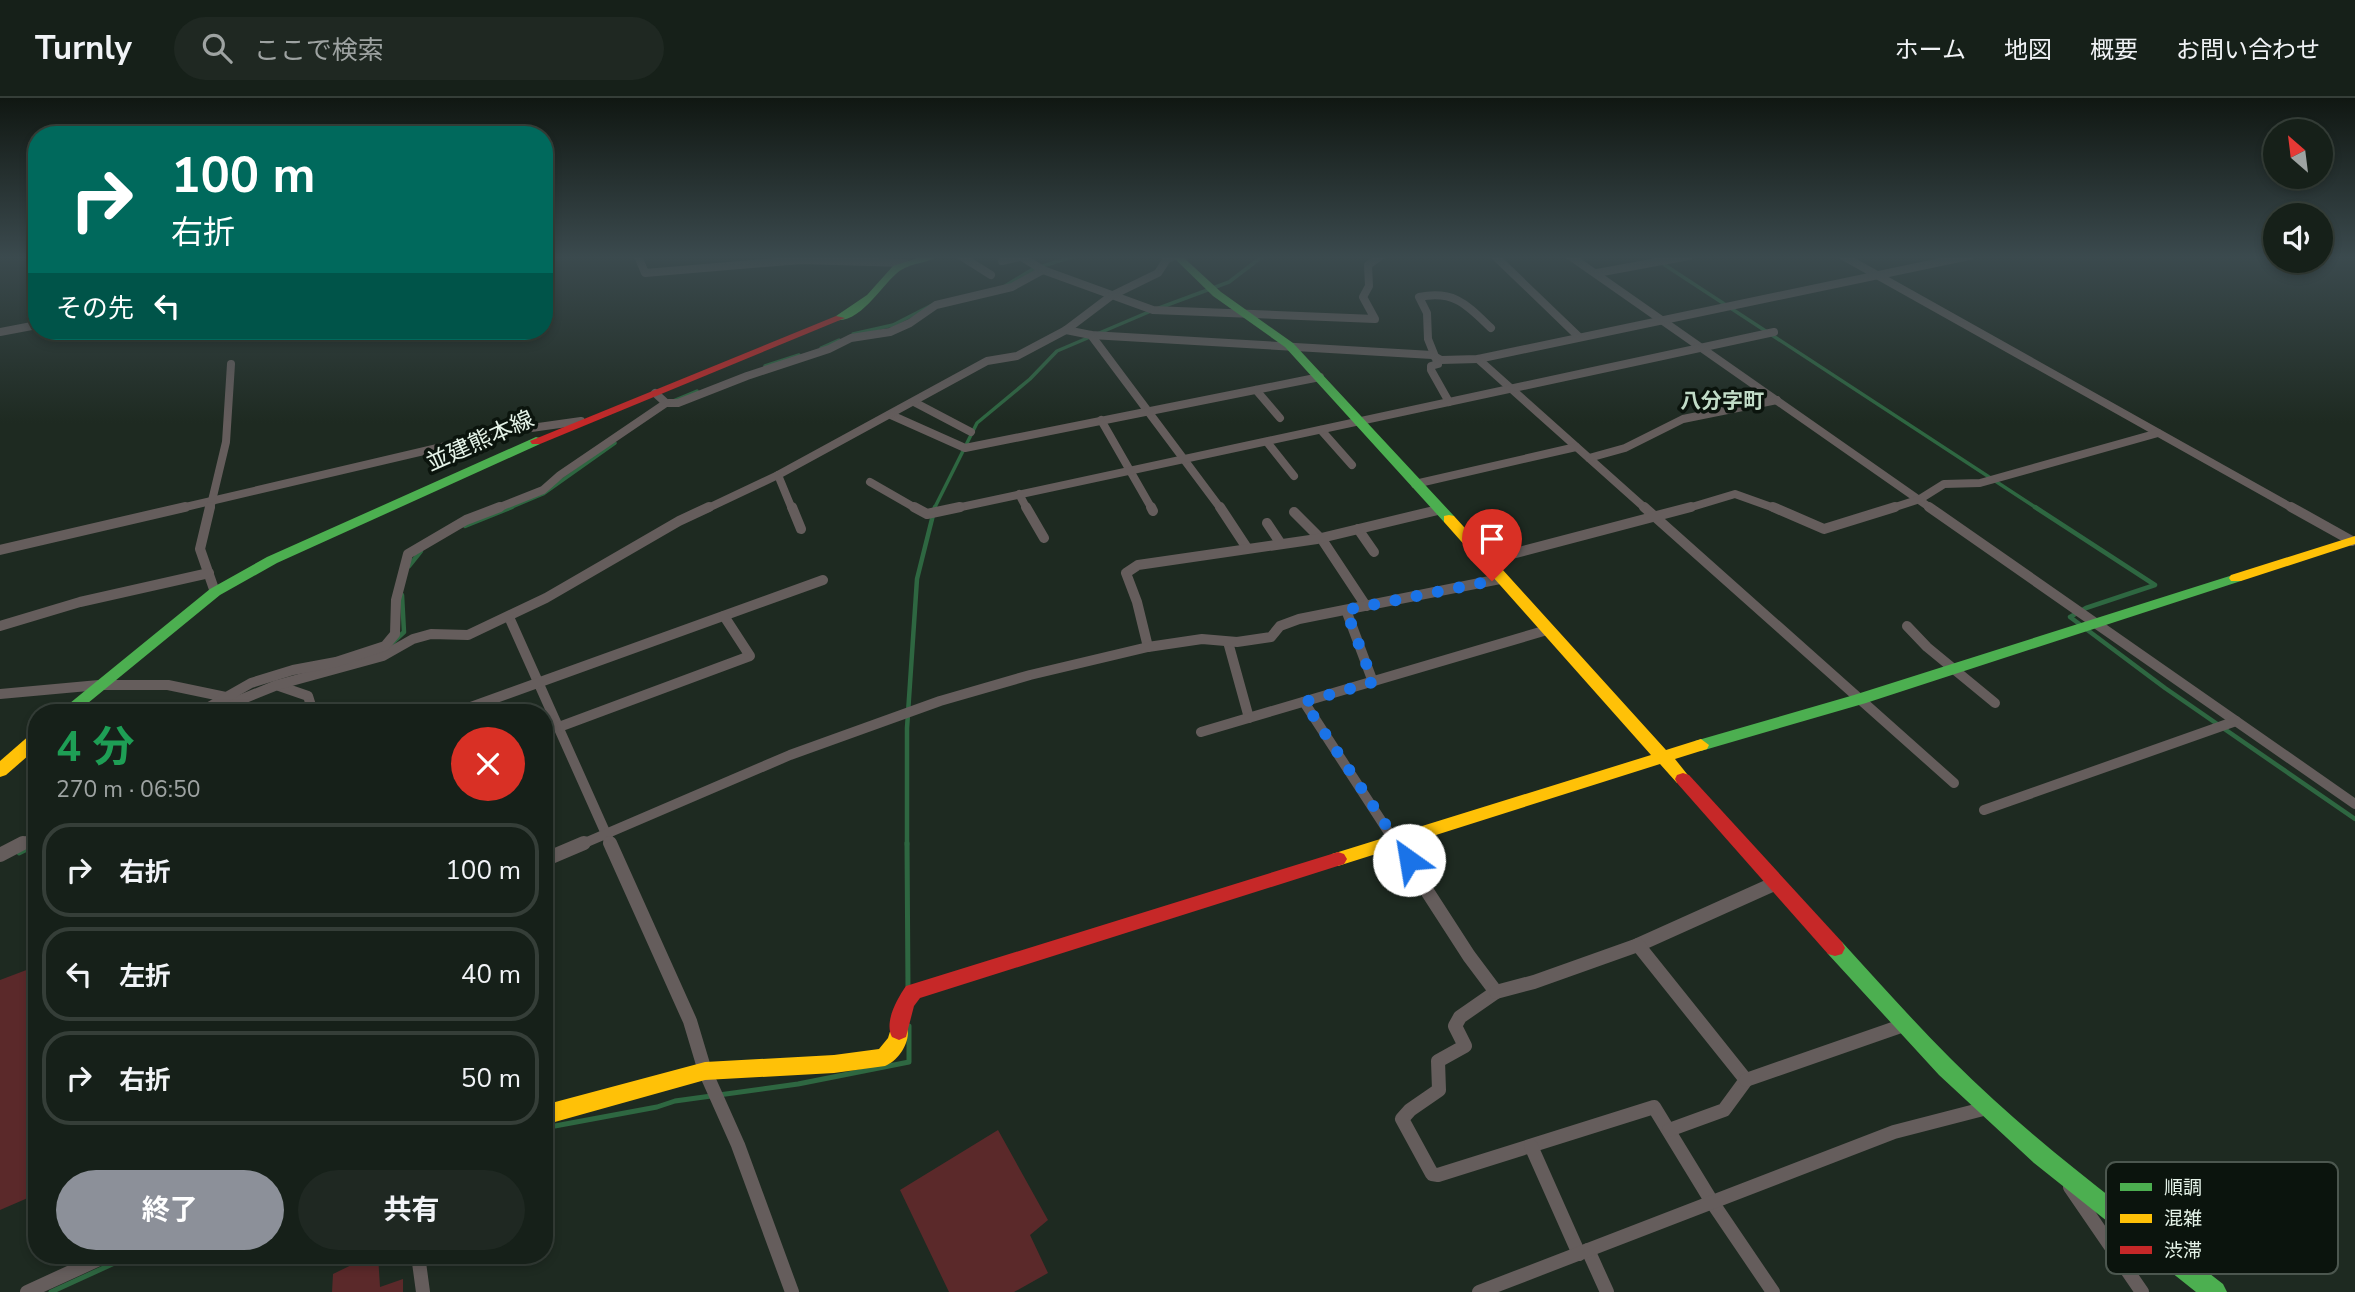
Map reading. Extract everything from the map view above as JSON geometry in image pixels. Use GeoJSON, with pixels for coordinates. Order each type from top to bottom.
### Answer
{"type":"FeatureCollection","features":[{"type":"Feature","properties":{"kind":"street","name":"並建熊本線"},"geometry":{"type":"LineString","coordinates":[[76,704],[215,592],[272,560],[581,421],[661,398],[851,312]]}},
{"type":"Feature","properties":{"kind":"street"},"geometry":{"type":"LineString","coordinates":[[213,704],[251,683],[293,670],[335,662],[385,646],[395,634],[396,600],[408,554],[466,520],[543,490],[661,398],[678,403],[747,376],[829,349],[851,338],[890,332],[926,312]]}},
{"type":"Feature","properties":{"kind":"street"},"geometry":{"type":"LineString","coordinates":[[0,694],[99,685],[168,685],[240,700],[277,685],[383,656],[413,639],[431,634],[468,635],[509,617],[597,570],[680,521],[778,475],[987,361],[1017,356],[1066,330],[1090,312]]}},
{"type":"Feature","properties":{"kind":"street"},"geometry":{"type":"LineString","coordinates":[[1206,312],[1376,319],[1372,312]]}},
{"type":"Feature","properties":{"kind":"street"},"geometry":{"type":"LineString","coordinates":[[1426,312],[1424,321],[1438,364],[1431,366],[1431,370],[1448,402]]}},
{"type":"Feature","properties":{"kind":"street"},"geometry":{"type":"LineString","coordinates":[[1474,312],[1491,328]]}},
{"type":"Feature","properties":{"kind":"street"},"geometry":{"type":"LineString","coordinates":[[1553,312],[1579,337]]}},
{"type":"Feature","properties":{"kind":"street"},"geometry":{"type":"LineString","coordinates":[[1652,312],[2096,622],[2232,722],[2355,804]]}},
{"type":"Feature","properties":{"kind":"street"},"geometry":{"type":"LineString","coordinates":[[1066,330],[1091,335],[1433,355],[1441,360],[1478,359],[1692,312]]}},
{"type":"Feature","properties":{"kind":"street"},"geometry":{"type":"LineString","coordinates":[[1943,312],[2354,542]]}},
{"type":"Feature","properties":{"kind":"street"},"geometry":{"type":"LineString","coordinates":[[1245,313],[1289,345],[1320,377],[1904,1025],[1987,1108],[2058,1170],[2106,1207]]}},
{"type":"Feature","properties":{"kind":"street"},"geometry":{"type":"LineString","coordinates":[[0,332],[28,327]]}},
{"type":"Feature","properties":{"kind":"street"},"geometry":{"type":"LineString","coordinates":[[870,482],[927,514],[1774,332]]}},
{"type":"Feature","properties":{"kind":"street"},"geometry":{"type":"LineString","coordinates":[[1091,335],[1247,548]]}},
{"type":"Feature","properties":{"kind":"street"},"geometry":{"type":"LineString","coordinates":[[1478,359],[1954,783]]}},
{"type":"Feature","properties":{"kind":"street"},"geometry":{"type":"LineString","coordinates":[[215,592],[200,549],[214,501],[226,442],[231,364]]}},
{"type":"Feature","properties":{"kind":"street"},"geometry":{"type":"LineString","coordinates":[[891,415],[965,448],[1320,377]]}},
{"type":"Feature","properties":{"kind":"street"},"geometry":{"type":"LineString","coordinates":[[1256,390],[1280,418]]}},
{"type":"Feature","properties":{"kind":"street"},"geometry":{"type":"LineString","coordinates":[[1589,458],[1630,446],[1653,431],[1683,419],[1777,400]]}},
{"type":"Feature","properties":{"kind":"street"},"geometry":{"type":"LineString","coordinates":[[914,402],[971,432]]}},
{"type":"Feature","properties":{"kind":"street"},"geometry":{"type":"LineString","coordinates":[[0,550],[510,431],[581,421]]}},
{"type":"Feature","properties":{"kind":"street"},"geometry":{"type":"LineString","coordinates":[[1101,421],[1132,471],[1153,512]]}},
{"type":"Feature","properties":{"kind":"street"},"geometry":{"type":"LineString","coordinates":[[1321,430],[1352,465]]}},
{"type":"Feature","properties":{"kind":"street"},"geometry":{"type":"LineString","coordinates":[[1485,561],[1735,494],[1753,498],[1824,529],[1920,499],[1944,484],[1980,484],[2158,433]]}},
{"type":"Feature","properties":{"kind":"street"},"geometry":{"type":"LineString","coordinates":[[1266,442],[1294,476]]}},
{"type":"Feature","properties":{"kind":"street"},"geometry":{"type":"LineString","coordinates":[[1415,484],[1576,447]]}},
{"type":"Feature","properties":{"kind":"street"},"geometry":{"type":"LineString","coordinates":[[778,475],[800,529]]}},
{"type":"Feature","properties":{"kind":"street"},"geometry":{"type":"LineString","coordinates":[[1019,494],[1044,538]]}},
{"type":"Feature","properties":{"kind":"street"},"geometry":{"type":"LineString","coordinates":[[1148,647],[1137,601],[1126,573],[1138,565],[1317,539],[1438,510]]}},
{"type":"Feature","properties":{"kind":"street"},"geometry":{"type":"LineString","coordinates":[[1294,512],[1317,539],[1322,541],[1366,606]]}},
{"type":"Feature","properties":{"kind":"street"},"geometry":{"type":"LineString","coordinates":[[1267,523],[1281,544]]}},
{"type":"Feature","properties":{"kind":"street"},"geometry":{"type":"LineString","coordinates":[[1358,529],[1374,552]]}},
{"type":"Feature","properties":{"kind":"street"},"geometry":{"type":"LineString","coordinates":[[553,1112],[705,1070],[846,1063],[885,1057],[897,1041],[905,1003],[913,992],[1690,748],[1860,699],[2354,542]]}},
{"type":"Feature","properties":{"kind":"street"},"geometry":{"type":"LineString","coordinates":[[0,626],[80,602],[209,573]]}},
{"type":"Feature","properties":{"kind":"street"},"geometry":{"type":"LineString","coordinates":[[553,856],[790,755],[890,718],[1030,676],[1148,647],[1215,638],[1228,642],[1271,637],[1280,626],[1287,623],[1500,579]]}},
{"type":"Feature","properties":{"kind":"street"},"geometry":{"type":"LineString","coordinates":[[479,704],[823,580]]}},
{"type":"Feature","properties":{"kind":"street"},"geometry":{"type":"LineString","coordinates":[[1346,610],[1373,682]]}},
{"type":"Feature","properties":{"kind":"street"},"geometry":{"type":"LineString","coordinates":[[559,727],[750,656],[724,616]]}},
{"type":"Feature","properties":{"kind":"street"},"geometry":{"type":"LineString","coordinates":[[509,617],[548,704]]}},
{"type":"Feature","properties":{"kind":"street"},"geometry":{"type":"LineString","coordinates":[[1907,626],[1995,704]]}},
{"type":"Feature","properties":{"kind":"street"},"geometry":{"type":"LineString","coordinates":[[1202,732],[1547,630]]}},
{"type":"Feature","properties":{"kind":"street"},"geometry":{"type":"LineString","coordinates":[[1228,642],[1250,718]]}},
{"type":"Feature","properties":{"kind":"street"},"geometry":{"type":"LineString","coordinates":[[277,685],[308,696],[310,704]]}},
{"type":"Feature","properties":{"kind":"street"},"geometry":{"type":"LineString","coordinates":[[1304,702],[1469,956],[1496,992]]}},
{"type":"Feature","properties":{"kind":"street"},"geometry":{"type":"LineString","coordinates":[[553,714],[690,1021],[705,1070],[738,1145],[792,1292]]}},
{"type":"Feature","properties":{"kind":"street"},"geometry":{"type":"LineString","coordinates":[[1984,810],[2232,722]]}},
{"type":"Feature","properties":{"kind":"street"},"geometry":{"type":"LineString","coordinates":[[0,771],[28,746]]}},
{"type":"Feature","properties":{"kind":"street"},"geometry":{"type":"LineString","coordinates":[[0,855],[28,841]]}},
{"type":"Feature","properties":{"kind":"street"},"geometry":{"type":"LineString","coordinates":[[1773,1292],[1712,1202],[1654,1107],[1438,1175],[1432,1174],[1402,1119],[1406,1112],[1434,1097],[1439,1090],[1438,1061],[1465,1046],[1455,1026],[1460,1017],[1496,992],[1534,982],[1638,945],[1776,883]]}},
{"type":"Feature","properties":{"kind":"street"},"geometry":{"type":"LineString","coordinates":[[1638,945],[1746,1080]]}},
{"type":"Feature","properties":{"kind":"street"},"geometry":{"type":"LineString","coordinates":[[1669,1130],[1724,1110],[1746,1080],[1904,1025]]}},
{"type":"Feature","properties":{"kind":"street"},"geometry":{"type":"LineString","coordinates":[[1479,1292],[1894,1132],[1987,1108]]}},
{"type":"Feature","properties":{"kind":"street"},"geometry":{"type":"LineString","coordinates":[[1531,1146],[1607,1292]]}},
{"type":"Feature","properties":{"kind":"street"},"geometry":{"type":"LineString","coordinates":[[2058,1170],[2106,1240]]}},
{"type":"Feature","properties":{"kind":"street"},"geometry":{"type":"LineString","coordinates":[[27,1292],[88,1264]]}},
{"type":"Feature","properties":{"kind":"street"},"geometry":{"type":"LineString","coordinates":[[419,1264],[423,1292]]}},
{"type":"Feature","properties":{"kind":"street"},"geometry":{"type":"LineString","coordinates":[[2130,1274],[2142,1292]]}},
{"type":"Feature","properties":{"kind":"street"},"geometry":{"type":"LineString","coordinates":[[2192,1274],[2215,1292]]}},
{"type":"Feature","properties":{"kind":"shaded area"},"geometry":{"type":"Polygon","coordinates":[[[28,969],[28,1198],[0,1210],[0,980],[28,969]]]}},
{"type":"Feature","properties":{"kind":"shaded area"},"geometry":{"type":"Polygon","coordinates":[[[998,1130],[1048,1220],[1030,1235],[1048,1273],[1014,1292],[949,1292],[900,1190],[998,1130]]]}},
{"type":"Feature","properties":{"kind":"shaded area"},"geometry":{"type":"Polygon","coordinates":[[[354,1264],[379,1264],[380,1287],[403,1279],[403,1292],[332,1292],[333,1274],[354,1264]]]}},
{"type":"Feature","properties":{"kind":"waterway"},"geometry":{"type":"LineString","coordinates":[[853,334],[893,325],[919,312]]}},
{"type":"Feature","properties":{"kind":"waterway"},"geometry":{"type":"LineString","coordinates":[[935,507],[977,423],[1030,379],[1057,351],[1149,312]]}},
{"type":"Feature","properties":{"kind":"waterway"},"geometry":{"type":"LineString","coordinates":[[1736,312],[2038,509]]}},
{"type":"Feature","properties":{"kind":"waterway"},"geometry":{"type":"LineString","coordinates":[[821,348],[839,340]]}},
{"type":"Feature","properties":{"kind":"waterway"},"geometry":{"type":"LineString","coordinates":[[765,366],[799,355]]}},
{"type":"Feature","properties":{"kind":"waterway"},"geometry":{"type":"LineString","coordinates":[[673,401],[697,391]]}},
{"type":"Feature","properties":{"kind":"waterway"},"geometry":{"type":"LineString","coordinates":[[507,509],[543,494],[615,443]]}},
{"type":"Feature","properties":{"kind":"waterway"},"geometry":{"type":"LineString","coordinates":[[465,526],[512,507]]}},
{"type":"Feature","properties":{"kind":"waterway"},"geometry":{"type":"LineString","coordinates":[[907,843],[907,728],[917,579],[935,507]]}},
{"type":"Feature","properties":{"kind":"waterway"},"geometry":{"type":"LineString","coordinates":[[2035,507],[2155,585],[2086,608],[2070,617],[2165,688],[2355,819]]}},
{"type":"Feature","properties":{"kind":"waterway"},"geometry":{"type":"LineString","coordinates":[[409,566],[421,551]]}},
{"type":"Feature","properties":{"kind":"waterway"},"geometry":{"type":"LineString","coordinates":[[389,646],[404,632],[402,595]]}},
{"type":"Feature","properties":{"kind":"waterway"},"geometry":{"type":"LineString","coordinates":[[907,843],[908,989]]}},
{"type":"Feature","properties":{"kind":"waterway"},"geometry":{"type":"LineString","coordinates":[[19,853],[28,848]]}},
{"type":"Feature","properties":{"kind":"waterway"},"geometry":{"type":"LineString","coordinates":[[553,1126],[657,1107],[675,1101],[798,1084],[909,1062],[909,1026]]}},
{"type":"Feature","properties":{"kind":"waterway"},"geometry":{"type":"LineString","coordinates":[[51,1292],[112,1264]]}},
{"type":"Feature","properties":{"kind":"traffic: fast"},"geometry":{"type":"LineString","coordinates":[[840,318],[849,312]]}},
{"type":"Feature","properties":{"kind":"traffic: fast"},"geometry":{"type":"LineString","coordinates":[[1242,312],[1289,345],[1449,519]]}},
{"type":"Feature","properties":{"kind":"traffic: fast"},"geometry":{"type":"LineString","coordinates":[[77,704],[215,592],[272,560],[536,441]]}},
{"type":"Feature","properties":{"kind":"traffic: fast"},"geometry":{"type":"LineString","coordinates":[[1701,745],[1860,699],[2236,578]]}},
{"type":"Feature","properties":{"kind":"traffic: fast"},"geometry":{"type":"LineString","coordinates":[[1835,948],[1966,1088],[2013,1132],[2106,1207]]}},
{"type":"Feature","properties":{"kind":"traffic: fast"},"geometry":{"type":"LineString","coordinates":[[2192,1274],[2215,1292]]}},
{"type":"Feature","properties":{"kind":"traffic: slow"},"geometry":{"type":"LineString","coordinates":[[1449,519],[1683,779]]}},
{"type":"Feature","properties":{"kind":"traffic: slow"},"geometry":{"type":"LineString","coordinates":[[2236,578],[2355,540]]}},
{"type":"Feature","properties":{"kind":"traffic: slow"},"geometry":{"type":"LineString","coordinates":[[1338,859],[1701,745]]}},
{"type":"Feature","properties":{"kind":"traffic: slow"},"geometry":{"type":"LineString","coordinates":[[0,771],[28,746]]}},
{"type":"Feature","properties":{"kind":"traffic: slow"},"geometry":{"type":"LineString","coordinates":[[553,1113],[705,1071],[834,1064],[885,1057],[897,1041],[899,1031]]}},
{"type":"Feature","properties":{"kind":"traffic: jam"},"geometry":{"type":"LineString","coordinates":[[536,441],[840,318]]}},
{"type":"Feature","properties":{"kind":"traffic: jam"},"geometry":{"type":"LineString","coordinates":[[1683,779],[1835,948]]}},
{"type":"Feature","properties":{"kind":"traffic: jam"},"geometry":{"type":"LineString","coordinates":[[899,1031],[905,1003],[913,992],[1338,859]]}},
{"type":"Feature","properties":{"kind":"district","name":"八分字町"},"geometry":{"type":"Point","coordinates":[1722,401]}},
{"type":"Feature","properties":{"kind":"route"},"geometry":{"type":"LineString","coordinates":[[1409,860],[1304,702],[1373,682],[1346,610],[1492,581]]}}]}
